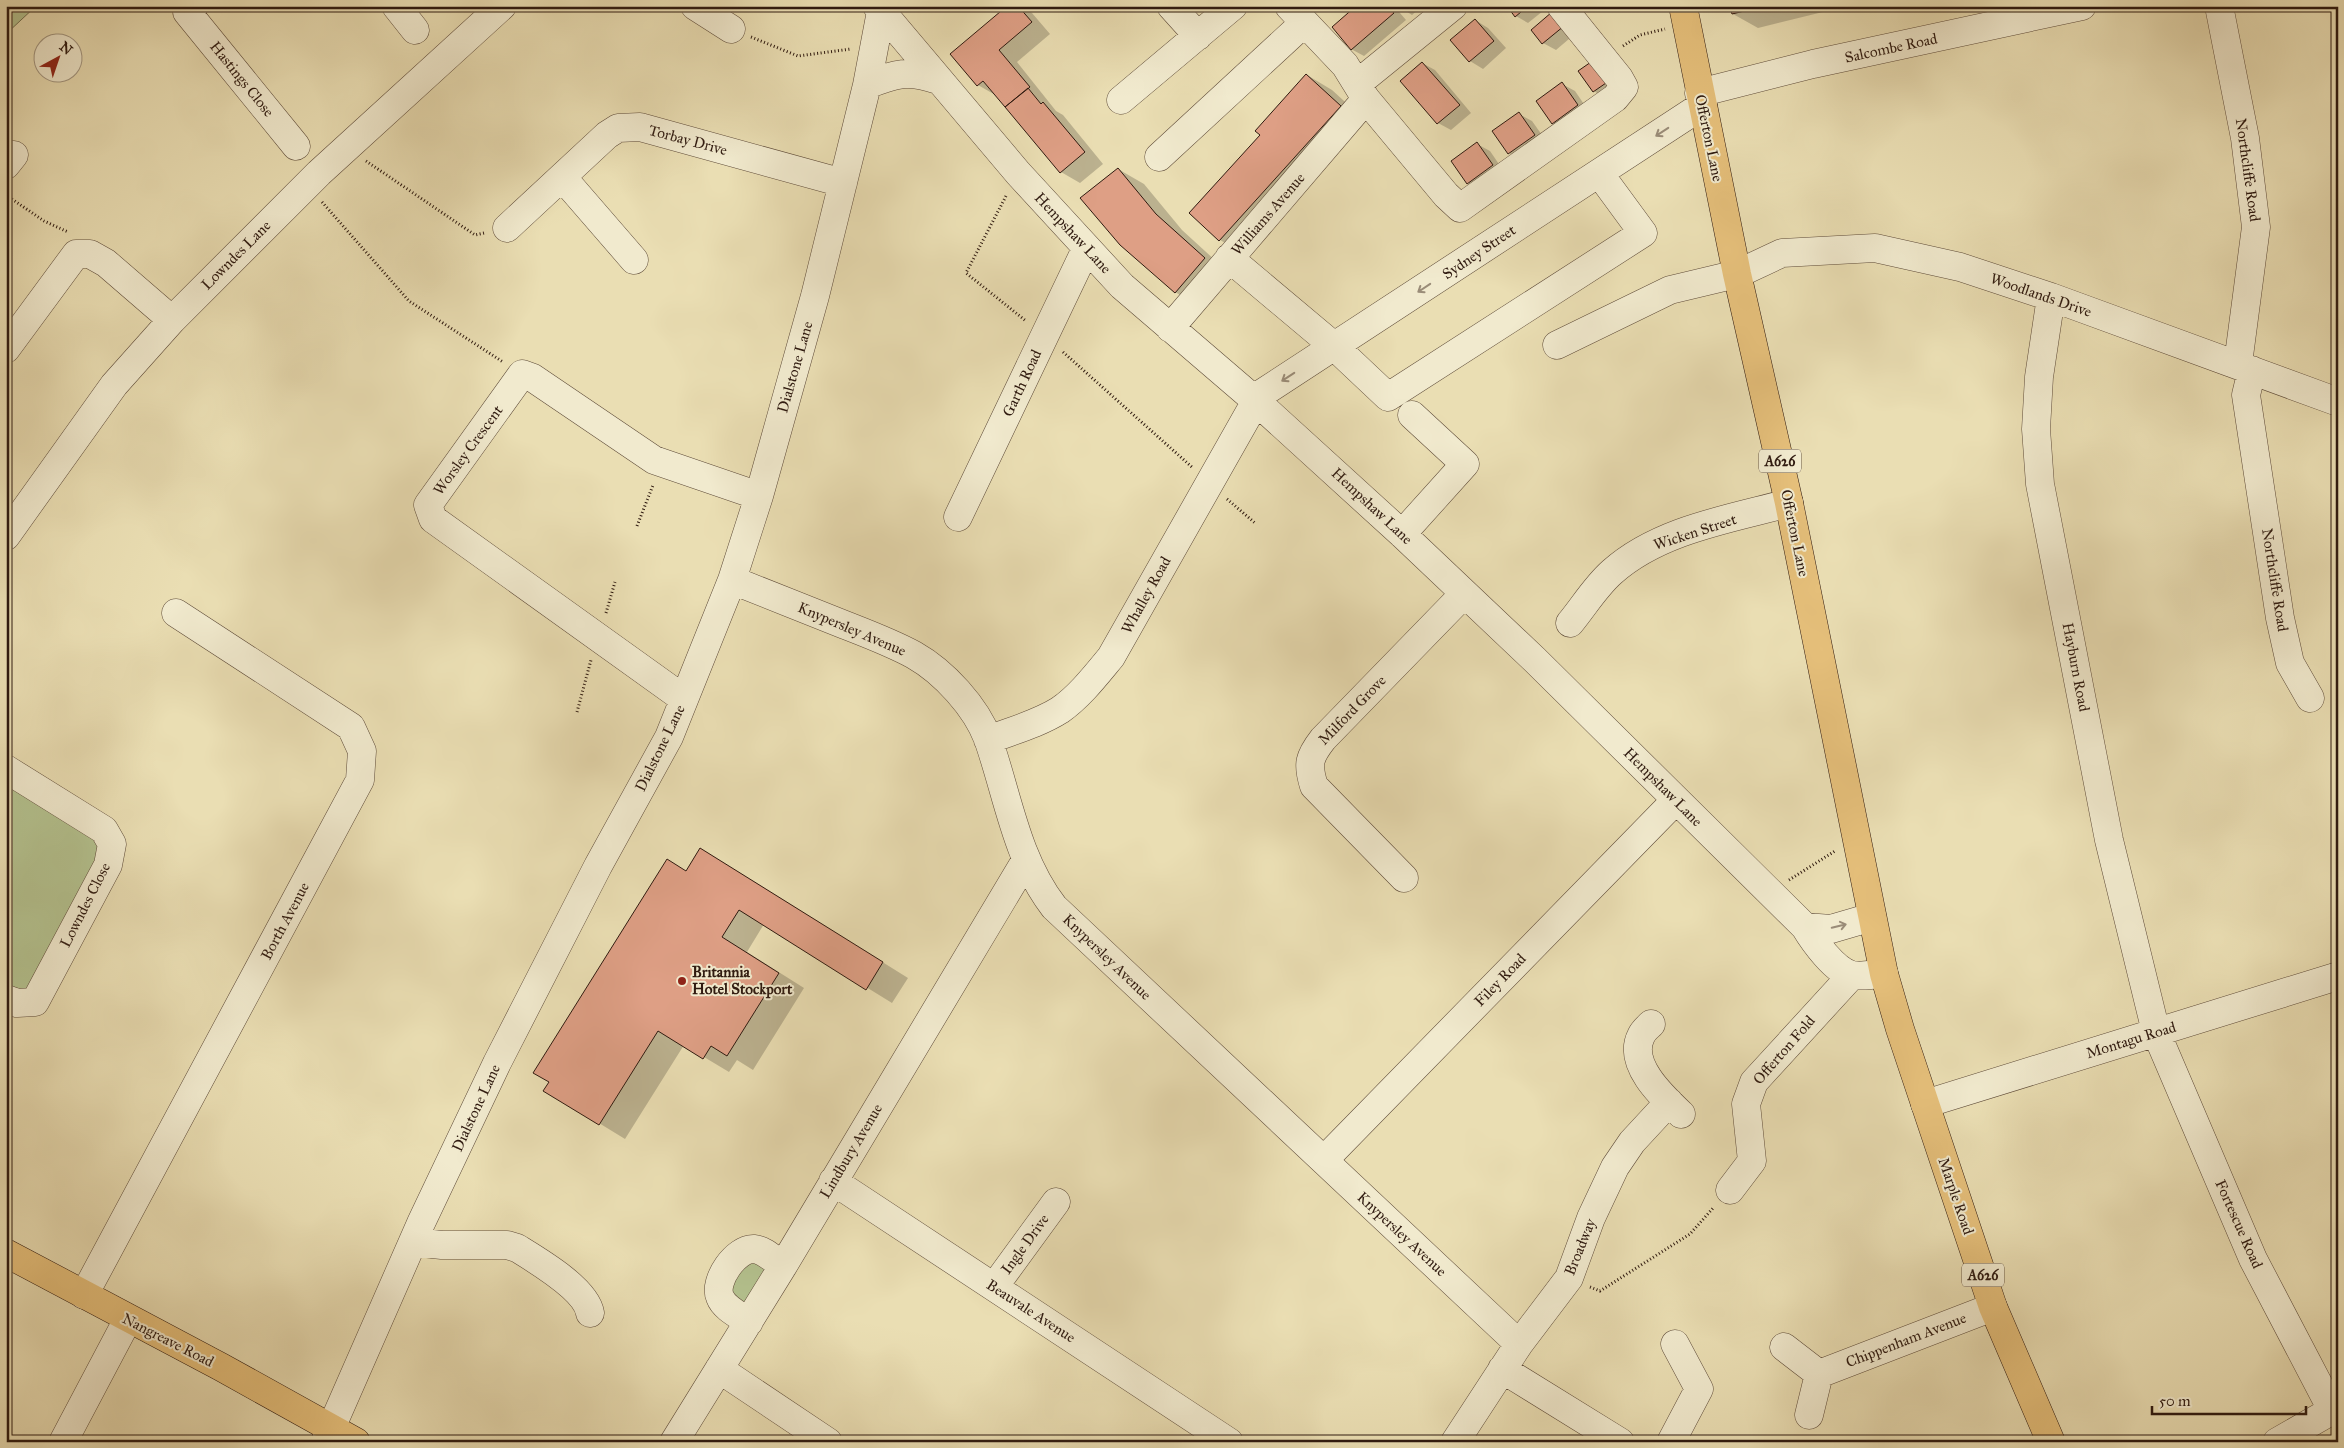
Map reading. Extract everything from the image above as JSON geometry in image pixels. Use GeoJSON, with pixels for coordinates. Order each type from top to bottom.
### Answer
{"type":"FeatureCollection","features":[{"type":"Feature","properties":{"kind":"main road","name":"Offerton Lane"},"geometry":{"type":"LineString","coordinates":[[1679,16],[1701,99],[1737,274],[1789,503],[1858,837],[1877,944]]}},
{"type":"Feature","properties":{"kind":"main road","name":"Marple Road"},"geometry":{"type":"LineString","coordinates":[[1877,944],[1884,974],[1925,1104],[1994,1307],[2051,1442]]}},
{"type":"Feature","properties":{"kind":"main road","name":"Nangreave Road"},"geometry":{"type":"LineString","coordinates":[[6,1253],[128,1319],[328,1434],[356,1442]]}},
{"type":"Feature","properties":{"kind":"street"},"geometry":{"type":"LineString","coordinates":[[396,6],[415,30]]}},
{"type":"Feature","properties":{"kind":"street","name":"Lowndes Lane"},"geometry":{"type":"LineString","coordinates":[[6,536],[114,384],[172,320],[307,185],[502,6]]}},
{"type":"Feature","properties":{"kind":"street"},"geometry":{"type":"LineString","coordinates":[[696,6],[731,29]]}},
{"type":"Feature","properties":{"kind":"street"},"geometry":{"type":"LineString","coordinates":[[1171,6],[1198,36]]}},
{"type":"Feature","properties":{"kind":"street"},"geometry":{"type":"LineString","coordinates":[[1121,100],[1233,6]]}},
{"type":"Feature","properties":{"kind":"street","name":"Williams Avenue"},"geometry":{"type":"LineString","coordinates":[[1170,328],[1229,258],[1362,92],[1453,6]]}},
{"type":"Feature","properties":{"kind":"street"},"geometry":{"type":"LineString","coordinates":[[1159,157],[1297,14],[1345,65],[1362,92],[1446,196],[1460,208],[1615,98],[1624,87],[1561,6]]}},
{"type":"Feature","properties":{"kind":"street","name":"Salcombe Road"},"geometry":{"type":"LineString","coordinates":[[1701,99],[1813,64],[2082,6]]}},
{"type":"Feature","properties":{"kind":"street","name":"Northcliffe Road"},"geometry":{"type":"LineString","coordinates":[[2219,6],[2245,138],[2256,227],[2239,356],[2244,367],[2246,395],[2280,618],[2290,663],[2310,698]]}},
{"type":"Feature","properties":{"kind":"street","name":"Hempshaw Lane"},"geometry":{"type":"LineString","coordinates":[[880,8],[938,80],[1018,173],[1122,286],[1256,401],[1402,534],[1534,660],[1769,892],[1805,928],[1816,946],[1852,975]]}},
{"type":"Feature","properties":{"kind":"street","name":"Dialstone Lane"},"geometry":{"type":"LineString","coordinates":[[328,1434],[413,1242],[497,1063],[598,866],[669,738],[732,580],[759,496],[815,296],[867,85],[880,8]]}},
{"type":"Feature","properties":{"kind":"street","name":"Hastings Close"},"geometry":{"type":"LineString","coordinates":[[191,9],[296,146]]}},
{"type":"Feature","properties":{"kind":"street"},"geometry":{"type":"LineString","coordinates":[[867,85],[892,75],[908,72],[938,80]]}},
{"type":"Feature","properties":{"kind":"street","name":"Sydney Street"},"geometry":{"type":"LineString","coordinates":[[1256,401],[1264,392],[1599,173],[1701,99]]}},
{"type":"Feature","properties":{"kind":"street","name":"Torbay Drive"},"geometry":{"type":"LineString","coordinates":[[507,228],[563,178],[607,135],[618,128],[640,127],[843,183]]}},
{"type":"Feature","properties":{"kind":"street"},"geometry":{"type":"LineString","coordinates":[[1229,258],[1335,347],[1388,396],[1643,233],[1599,173]]}},
{"type":"Feature","properties":{"kind":"street"},"geometry":{"type":"LineString","coordinates":[[563,178],[634,260]]}},
{"type":"Feature","properties":{"kind":"street","name":"Woodlands Drive"},"geometry":{"type":"LineString","coordinates":[[1557,345],[1670,290],[1737,274],[1782,253],[1875,248],[1960,266],[2338,402]]}},
{"type":"Feature","properties":{"kind":"street","name":"Garth Road"},"geometry":{"type":"LineString","coordinates":[[958,517],[1086,249]]}},
{"type":"Feature","properties":{"kind":"street"},"geometry":{"type":"LineString","coordinates":[[6,349],[76,254],[90,254],[106,263],[172,320]]}},
{"type":"Feature","properties":{"kind":"street","name":"Hayburn Road"},"geometry":{"type":"LineString","coordinates":[[2051,298],[2039,376],[2036,428],[2040,484],[2109,840],[2156,1032]]}},
{"type":"Feature","properties":{"kind":"street"},"geometry":{"type":"LineString","coordinates":[[522,374],[533,378],[636,449],[661,463],[759,496]]}},
{"type":"Feature","properties":{"kind":"street","name":"Worsley Crescent"},"geometry":{"type":"LineString","coordinates":[[522,374],[428,505],[433,518],[684,699]]}},
{"type":"Feature","properties":{"kind":"street","name":"Whalley Road"},"geometry":{"type":"LineString","coordinates":[[988,740],[1033,723],[1060,710],[1093,679],[1111,657],[1208,482],[1256,401]]}},
{"type":"Feature","properties":{"kind":"street"},"geometry":{"type":"LineString","coordinates":[[1402,534],[1465,464],[1412,415]]}},
{"type":"Feature","properties":{"kind":"street","name":"Wicken Street"},"geometry":{"type":"LineString","coordinates":[[1570,623],[1611,573],[1646,548],[1684,532],[1789,503]]}},
{"type":"Feature","properties":{"kind":"street","name":"Knypersley Avenue"},"geometry":{"type":"LineString","coordinates":[[732,580],[884,641],[915,656],[943,677],[963,699],[982,726],[988,740],[1008,810],[1026,860],[1042,892],[1077,931],[1519,1344]]}},
{"type":"Feature","properties":{"kind":"street","name":"Milford Grove"},"geometry":{"type":"LineString","coordinates":[[1404,878],[1314,786],[1310,771],[1311,755],[1323,740],[1464,594]]}},
{"type":"Feature","properties":{"kind":"street","name":"Borth Avenue"},"geometry":{"type":"LineString","coordinates":[[84,1295],[360,780],[362,751],[351,727],[176,613]]}},
{"type":"Feature","properties":{"kind":"street","name":"Lowndes Close"},"geometry":{"type":"LineString","coordinates":[[6,769],[104,830],[112,844],[108,866],[35,1002],[17,1003],[6,999]]}},
{"type":"Feature","properties":{"kind":"street","name":"Filey Road"},"geometry":{"type":"LineString","coordinates":[[1324,1160],[1676,800]]}},
{"type":"Feature","properties":{"kind":"street","name":"Lindbury Avenue"},"geometry":{"type":"LineString","coordinates":[[674,1442],[783,1266],[1026,860]]}},
{"type":"Feature","properties":{"kind":"street"},"geometry":{"type":"LineString","coordinates":[[1805,928],[1831,929],[1872,917]]}},
{"type":"Feature","properties":{"kind":"street"},"geometry":{"type":"LineString","coordinates":[[1852,975],[1884,974]]}},
{"type":"Feature","properties":{"kind":"street","name":"Offerton Fold"},"geometry":{"type":"LineString","coordinates":[[1730,1190],[1752,1161],[1746,1104],[1754,1082],[1852,975]]}},
{"type":"Feature","properties":{"kind":"street","name":"Montagu Road"},"geometry":{"type":"LineString","coordinates":[[1925,1104],[2338,976]]}},
{"type":"Feature","properties":{"kind":"street","name":"Broadway"},"geometry":{"type":"LineString","coordinates":[[1455,1442],[1519,1344],[1569,1278],[1591,1218],[1615,1167],[1632,1142],[1668,1100],[1642,1067],[1638,1048],[1641,1036],[1651,1024]]}},
{"type":"Feature","properties":{"kind":"street","name":"Fortescue Road"},"geometry":{"type":"LineString","coordinates":[[2156,1032],[2253,1259],[2335,1408]]}},
{"type":"Feature","properties":{"kind":"street","name":"Beauvale Avenue"},"geometry":{"type":"LineString","coordinates":[[833,1180],[1229,1442]]}},
{"type":"Feature","properties":{"kind":"street","name":"Ingle Drive"},"geometry":{"type":"LineString","coordinates":[[994,1287],[1056,1202]]}},
{"type":"Feature","properties":{"kind":"street"},"geometry":{"type":"LineString","coordinates":[[413,1242],[442,1245],[507,1245],[517,1248],[574,1289],[588,1306],[590,1313]]}},
{"type":"Feature","properties":{"kind":"street"},"geometry":{"type":"LineString","coordinates":[[749,1322],[724,1304],[718,1289],[720,1281],[737,1255],[751,1249],[760,1250],[783,1266]]}},
{"type":"Feature","properties":{"kind":"street","name":"Chippenham Avenue"},"geometry":{"type":"LineString","coordinates":[[1819,1374],[1994,1307]]}},
{"type":"Feature","properties":{"kind":"street"},"geometry":{"type":"LineString","coordinates":[[63,1442],[128,1319]]}},
{"type":"Feature","properties":{"kind":"street"},"geometry":{"type":"LineString","coordinates":[[1671,1442],[1699,1389],[1675,1344]]}},
{"type":"Feature","properties":{"kind":"street"},"geometry":{"type":"LineString","coordinates":[[1784,1347],[1819,1374],[1809,1415]]}},
{"type":"Feature","properties":{"kind":"street"},"geometry":{"type":"LineString","coordinates":[[719,1369],[828,1442]]}},
{"type":"Feature","properties":{"kind":"street"},"geometry":{"type":"LineString","coordinates":[[1502,1369],[1620,1442]]}},
{"type":"Feature","properties":{"kind":"street"},"geometry":{"type":"LineString","coordinates":[[2277,1442],[2335,1408]]}},
{"type":"Feature","properties":{"kind":"path"},"geometry":{"type":"LineString","coordinates":[[1604,59],[1640,35],[1679,16]]}},
{"type":"Feature","properties":{"kind":"path"},"geometry":{"type":"LineString","coordinates":[[731,29],[798,56],[852,49]]}},
{"type":"Feature","properties":{"kind":"path"},"geometry":{"type":"LineString","coordinates":[[346,148],[475,235],[507,228]]}},
{"type":"Feature","properties":{"kind":"path"},"geometry":{"type":"LineString","coordinates":[[1018,173],[966,273],[1044,335],[1255,523]]}},
{"type":"Feature","properties":{"kind":"path"},"geometry":{"type":"LineString","coordinates":[[307,185],[409,301],[522,374]]}},
{"type":"Feature","properties":{"kind":"path"},"geometry":{"type":"LineString","coordinates":[[6,195],[44,221],[78,238],[76,254]]}},
{"type":"Feature","properties":{"kind":"path"},"geometry":{"type":"LineString","coordinates":[[637,526],[661,463]]}},
{"type":"Feature","properties":{"kind":"path"},"geometry":{"type":"LineString","coordinates":[[1769,892],[1858,837]]}},
{"type":"Feature","properties":{"kind":"path"},"geometry":{"type":"LineString","coordinates":[[1569,1278],[1600,1291],[1690,1234],[1730,1190]]}},
{"type":"Feature","properties":{"kind":"green space"},"geometry":{"type":"Polygon","coordinates":[[[6,6],[36,6],[6,34],[6,6]]]}},
{"type":"Feature","properties":{"kind":"green space"},"geometry":{"type":"Polygon","coordinates":[[[6,769],[112,844],[35,1002],[6,999],[6,769]]]}},
{"type":"Feature","properties":{"kind":"green space"},"geometry":{"type":"Polygon","coordinates":[[[738,1256],[781,1267],[748,1320],[721,1282],[738,1256]]]}},
{"type":"Feature","properties":{"kind":"building"},"geometry":{"type":"Polygon","coordinates":[[[1007,6],[1018,6],[1032,22],[999,50],[1030,87],[1005,107],[983,81],[977,86],[950,54],[1007,6]]]}},
{"type":"Feature","properties":{"kind":"building"},"geometry":{"type":"Polygon","coordinates":[[[1356,6],[1389,6],[1394,13],[1351,50],[1332,27],[1356,6]]]}},
{"type":"Feature","properties":{"kind":"building"},"geometry":{"type":"Polygon","coordinates":[[[1507,6],[1528,6],[1515,17],[1507,6]]]}},
{"type":"Feature","properties":{"kind":"building"},"geometry":{"type":"Polygon","coordinates":[[[1729,6],[1765,6],[1732,14],[1729,6]]]}},
{"type":"Feature","properties":{"kind":"building"},"geometry":{"type":"Polygon","coordinates":[[[1552,12],[1564,26],[1542,44],[1531,30],[1552,12]]]}},
{"type":"Feature","properties":{"kind":"building"},"geometry":{"type":"Polygon","coordinates":[[[1475,19],[1494,41],[1469,62],[1450,40],[1475,19]]]}},
{"type":"Feature","properties":{"kind":"building"},"geometry":{"type":"Polygon","coordinates":[[[1422,62],[1460,105],[1437,124],[1400,81],[1422,62]]]}},
{"type":"Feature","properties":{"kind":"building"},"geometry":{"type":"Polygon","coordinates":[[[1591,62],[1606,83],[1593,92],[1578,71],[1591,62]]]}},
{"type":"Feature","properties":{"kind":"building"},"geometry":{"type":"Polygon","coordinates":[[[1306,74],[1341,106],[1219,241],[1189,213],[1260,135],[1255,131],[1306,74]]]}},
{"type":"Feature","properties":{"kind":"building"},"geometry":{"type":"Polygon","coordinates":[[[1562,82],[1578,105],[1552,124],[1536,101],[1562,82]]]}},
{"type":"Feature","properties":{"kind":"building"},"geometry":{"type":"Polygon","coordinates":[[[1028,88],[1041,104],[1043,102],[1085,152],[1060,173],[1005,107],[1028,88]]]}},
{"type":"Feature","properties":{"kind":"building"},"geometry":{"type":"Polygon","coordinates":[[[1519,112],[1535,135],[1508,154],[1492,131],[1519,112]]]}},
{"type":"Feature","properties":{"kind":"building"},"geometry":{"type":"Polygon","coordinates":[[[1477,142],[1493,165],[1467,184],[1451,161],[1477,142]]]}},
{"type":"Feature","properties":{"kind":"building"},"geometry":{"type":"Polygon","coordinates":[[[1118,168],[1156,214],[1205,258],[1175,293],[1120,245],[1080,198],[1118,168]]]}},
{"type":"Feature","properties":{"kind":"building","name":"Britannia Hotel Stockport"},"geometry":{"type":"Polygon","coordinates":[[[700,848],[883,962],[866,990],[739,910],[722,937],[779,973],[727,1056],[711,1046],[703,1059],[658,1031],[599,1125],[543,1091],[549,1082],[533,1073],[667,859],[686,871],[700,848]]]}},
{"type":"Feature","properties":{"kind":"place","name":"Britannia Hotel Stockport"},"geometry":{"type":"Point","coordinates":[682,981]}}]}
